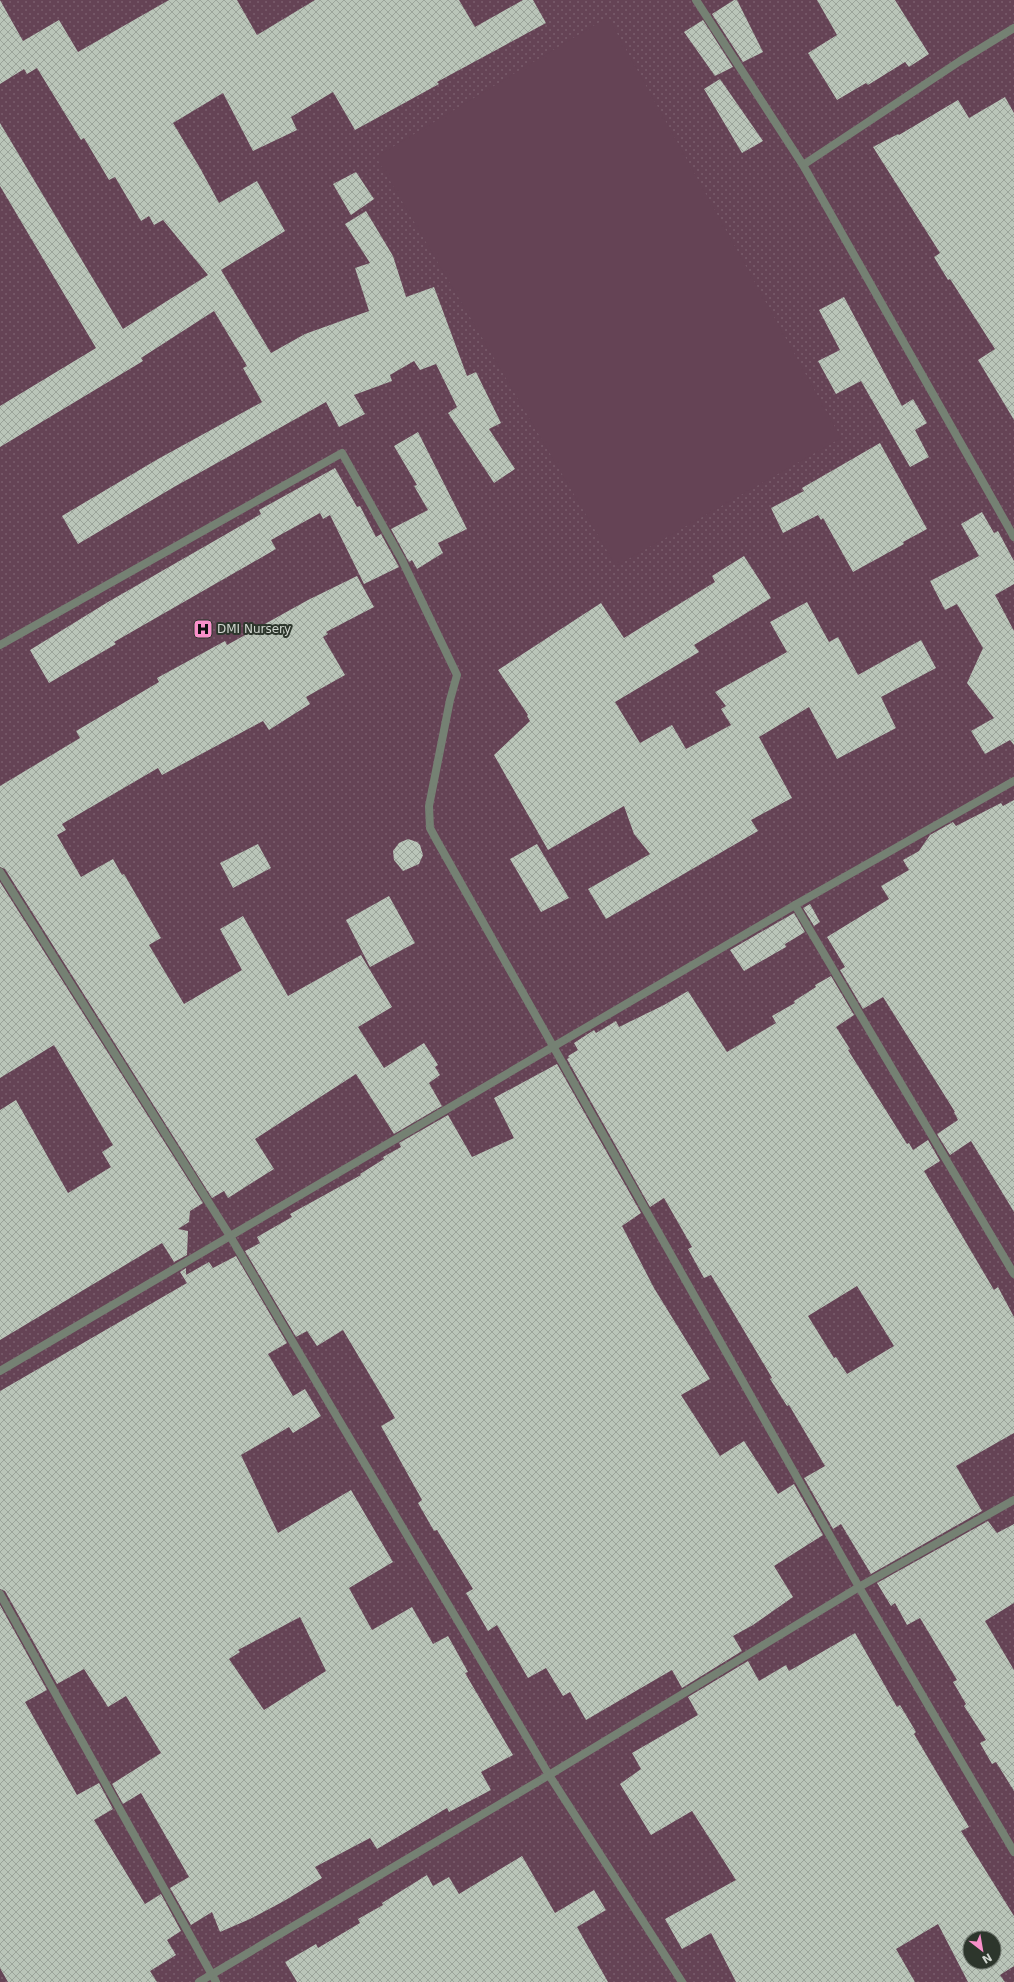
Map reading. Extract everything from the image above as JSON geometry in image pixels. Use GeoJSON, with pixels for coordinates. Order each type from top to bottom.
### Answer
{"type":"FeatureCollection","features":[{"type":"Feature","properties":{"kind":"street"},"geometry":{"type":"LineString","coordinates":[[696,0],[803,165],[1014,537]]}},
{"type":"Feature","properties":{"kind":"street"},"geometry":{"type":"LineString","coordinates":[[803,165],[960,61],[1014,28]]}},
{"type":"Feature","properties":{"kind":"street"},"geometry":{"type":"LineString","coordinates":[[0,645],[342,453],[402,560],[457,675],[450,700],[429,806],[430,828],[859,1587],[1014,1852]]}},
{"type":"Feature","properties":{"kind":"street"},"geometry":{"type":"LineString","coordinates":[[0,1371],[795,905],[1014,781]]}},
{"type":"Feature","properties":{"kind":"street"},"geometry":{"type":"LineString","coordinates":[[0,872],[230,1236],[549,1775],[682,1982]]}},
{"type":"Feature","properties":{"kind":"street"},"geometry":{"type":"LineString","coordinates":[[795,905],[1014,1274]]}},
{"type":"Feature","properties":{"kind":"street"},"geometry":{"type":"LineString","coordinates":[[199,1982],[549,1775],[859,1587],[1014,1500]]}},
{"type":"Feature","properties":{"kind":"street"},"geometry":{"type":"LineString","coordinates":[[0,1594],[216,1982]]}},
{"type":"Feature","properties":{"kind":"shaded area"},"geometry":{"type":"Polygon","coordinates":[[[0,0],[1014,0],[1014,1982],[0,1982],[0,0]]]}},
{"type":"Feature","properties":{"kind":"shaded area"},"geometry":{"type":"Polygon","coordinates":[[[608,17],[841,438],[616,566],[376,157],[608,17]]]}},
{"type":"Feature","properties":{"kind":"building"},"geometry":{"type":"Polygon","coordinates":[[[0,0],[23,41],[59,20],[78,52],[169,0],[237,0],[257,35],[315,0],[459,0],[475,27],[523,0],[533,0],[546,23],[437,82],[439,84],[355,130],[333,92],[291,117],[297,130],[253,151],[223,93],[173,123],[219,203],[257,181],[285,231],[221,270],[271,353],[305,334],[369,311],[355,268],[370,263],[345,224],[366,211],[393,256],[406,297],[434,287],[467,376],[476,372],[501,423],[489,429],[515,469],[494,483],[448,413],[457,407],[436,364],[420,370],[414,361],[390,375],[392,381],[354,395],[365,414],[339,427],[326,402],[174,487],[78,544],[62,516],[158,459],[262,402],[243,368],[247,366],[214,311],[141,358],[143,361],[0,447],[0,406],[96,348],[0,186],[0,123],[123,329],[208,275],[163,220],[154,225],[149,216],[141,221],[115,177],[109,180],[84,138],[81,140],[37,68],[27,74],[24,69],[0,84],[0,0]]]}},
{"type":"Feature","properties":{"kind":"building"},"geometry":{"type":"Polygon","coordinates":[[[734,0],[737,0],[763,52],[743,62],[712,14],[734,0]]]}},
{"type":"Feature","properties":{"kind":"building"},"geometry":{"type":"Polygon","coordinates":[[[817,0],[895,0],[929,54],[909,67],[905,62],[868,85],[866,83],[837,100],[808,53],[837,35],[817,0]]]}},
{"type":"Feature","properties":{"kind":"building"},"geometry":{"type":"Polygon","coordinates":[[[703,20],[733,67],[715,76],[684,32],[703,20]]]}},
{"type":"Feature","properties":{"kind":"building"},"geometry":{"type":"Polygon","coordinates":[[[720,79],[763,141],[742,153],[704,89],[720,79]]]}},
{"type":"Feature","properties":{"kind":"building"},"geometry":{"type":"Polygon","coordinates":[[[1005,97],[1014,113],[1014,420],[978,360],[995,349],[934,257],[940,253],[873,147],[898,134],[899,135],[958,100],[969,118],[1005,97]]]}},
{"type":"Feature","properties":{"kind":"building"},"geometry":{"type":"Polygon","coordinates":[[[356,172],[374,199],[351,215],[333,184],[356,172]]]}},
{"type":"Feature","properties":{"kind":"building"},"geometry":{"type":"Polygon","coordinates":[[[844,297],[902,406],[913,399],[927,423],[915,430],[929,457],[910,467],[861,381],[836,394],[818,361],[840,350],[819,310],[844,297]]]}},
{"type":"Feature","properties":{"kind":"building"},"geometry":{"type":"Polygon","coordinates":[[[418,432],[467,529],[438,543],[443,553],[417,569],[412,560],[409,562],[391,529],[428,510],[414,486],[417,485],[394,446],[418,432]]]}},
{"type":"Feature","properties":{"kind":"building"},"geometry":{"type":"Polygon","coordinates":[[[880,443],[927,529],[903,542],[904,544],[853,572],[823,518],[821,520],[818,515],[783,533],[771,508],[804,491],[802,488],[880,443]]]}},
{"type":"Feature","properties":{"kind":"building"},"geometry":{"type":"Polygon","coordinates":[[[335,468],[357,507],[360,506],[376,537],[381,534],[399,567],[364,584],[330,515],[323,519],[320,513],[271,540],[276,549],[114,642],[116,644],[49,683],[30,650],[108,602],[261,514],[259,510],[335,468]]]}},
{"type":"Feature","properties":{"kind":"building"},"geometry":{"type":"Polygon","coordinates":[[[982,512],[994,533],[998,531],[1014,561],[1014,584],[995,595],[1014,631],[1014,745],[1010,740],[985,754],[971,731],[994,718],[967,683],[983,648],[957,604],[945,610],[930,581],[979,556],[961,524],[982,512]]]}},
{"type":"Feature","properties":{"kind":"building"},"geometry":{"type":"Polygon","coordinates":[[[744,556],[771,598],[694,645],[699,652],[615,702],[640,743],[672,725],[686,749],[731,725],[721,709],[726,706],[715,692],[787,652],[770,622],[807,602],[829,642],[838,637],[858,675],[921,640],[936,668],[881,697],[896,728],[837,759],[809,707],[759,737],[792,798],[751,820],[758,831],[606,919],[588,889],[650,854],[634,834],[624,806],[548,850],[494,755],[530,721],[527,716],[528,715],[498,670],[601,603],[624,638],[715,582],[712,576],[744,556]]]}},
{"type":"Feature","properties":{"kind":"building"},"geometry":{"type":"Polygon","coordinates":[[[357,576],[374,607],[326,632],[328,634],[323,637],[345,675],[306,697],[310,704],[269,730],[263,721],[162,775],[158,768],[62,824],[66,830],[57,835],[81,877],[113,859],[122,875],[124,874],[161,938],[149,945],[184,1004],[242,970],[220,929],[243,916],[288,996],[361,955],[392,1007],[358,1027],[384,1068],[424,1043],[438,1065],[435,1067],[440,1075],[429,1083],[442,1106],[394,1134],[356,1074],[255,1139],[274,1169],[228,1198],[224,1191],[212,1198],[5,869],[0,867],[0,786],[80,738],[76,731],[159,682],[157,678],[225,641],[227,645],[308,600],[357,576]]]}},
{"type":"Feature","properties":{"kind":"building"},"geometry":{"type":"Polygon","coordinates":[[[1014,800],[1014,1212],[971,1141],[950,1155],[937,1134],[958,1120],[955,1112],[883,997],[863,1009],[840,970],[845,967],[827,937],[889,899],[881,886],[909,870],[903,860],[919,851],[930,835],[953,822],[956,826],[1001,803],[1003,806],[1014,800]]]}},
{"type":"Feature","properties":{"kind":"building"},"geometry":{"type":"Polygon","coordinates":[[[408,839],[417,842],[420,845],[423,855],[419,864],[403,871],[394,860],[393,851],[399,843],[408,839]]]}},
{"type":"Feature","properties":{"kind":"building"},"geometry":{"type":"Polygon","coordinates":[[[258,844],[271,868],[233,888],[220,863],[258,844]]]}},
{"type":"Feature","properties":{"kind":"building"},"geometry":{"type":"Polygon","coordinates":[[[537,844],[569,898],[541,912],[510,859],[537,844]]]}},
{"type":"Feature","properties":{"kind":"building"},"geometry":{"type":"Polygon","coordinates":[[[0,882],[203,1203],[190,1211],[189,1222],[178,1229],[188,1231],[187,1255],[174,1262],[162,1243],[0,1340],[0,1110],[16,1100],[68,1193],[111,1167],[102,1152],[113,1145],[54,1045],[0,1078],[0,882]]]}},
{"type":"Feature","properties":{"kind":"building"},"geometry":{"type":"Polygon","coordinates":[[[389,896],[415,943],[370,967],[346,920],[389,896]]]}},
{"type":"Feature","properties":{"kind":"building"},"geometry":{"type":"Polygon","coordinates":[[[810,904],[820,922],[814,926],[803,908],[810,904]]]}},
{"type":"Feature","properties":{"kind":"building"},"geometry":{"type":"Polygon","coordinates":[[[794,913],[805,932],[785,944],[786,947],[744,971],[730,950],[794,913]]]}},
{"type":"Feature","properties":{"kind":"building"},"geometry":{"type":"Polygon","coordinates":[[[831,976],[854,1015],[836,1027],[850,1049],[848,1050],[907,1144],[909,1143],[913,1150],[928,1140],[940,1161],[924,1171],[994,1290],[998,1287],[1014,1317],[1014,1433],[956,1466],[982,1511],[871,1574],[841,1524],[833,1529],[804,1478],[825,1466],[789,1405],[787,1406],[770,1379],[772,1378],[711,1275],[704,1278],[688,1249],[692,1247],[664,1198],[650,1207],[567,1059],[569,1058],[568,1056],[578,1050],[574,1043],[594,1030],[596,1033],[616,1021],[619,1027],[664,1005],[688,991],[727,1052],[776,1023],[772,1016],[795,1003],[794,1001],[816,987],[815,985],[831,976]],[[857,1286],[808,1316],[834,1358],[836,1357],[847,1374],[894,1346],[857,1286]]]}},
{"type":"Feature","properties":{"kind":"building"},"geometry":{"type":"Polygon","coordinates":[[[557,1064],[641,1213],[622,1226],[654,1288],[710,1379],[681,1395],[720,1456],[744,1441],[778,1494],[794,1484],[823,1535],[774,1566],[793,1597],[753,1625],[733,1636],[742,1651],[682,1688],[672,1670],[586,1720],[570,1692],[563,1696],[546,1668],[528,1678],[497,1625],[488,1631],[466,1593],[473,1589],[437,1530],[434,1531],[418,1503],[422,1500],[381,1426],[395,1418],[343,1330],[317,1346],[307,1331],[296,1337],[245,1251],[260,1243],[257,1237],[292,1217],[290,1214],[361,1175],[360,1174],[384,1159],[383,1157],[401,1147],[399,1143],[448,1115],[472,1157],[514,1138],[494,1098],[557,1064]]]}},
{"type":"Feature","properties":{"kind":"building"},"geometry":{"type":"Polygon","coordinates":[[[236,1256],[287,1343],[268,1354],[293,1396],[305,1389],[321,1416],[293,1433],[289,1427],[241,1455],[278,1533],[351,1490],[393,1562],[349,1588],[372,1630],[412,1607],[433,1644],[448,1636],[468,1672],[465,1673],[513,1755],[481,1772],[491,1790],[449,1812],[447,1808],[377,1849],[370,1838],[315,1867],[322,1878],[250,1919],[220,1932],[212,1912],[191,1925],[170,1888],[189,1877],[141,1793],[123,1804],[112,1784],[161,1753],[126,1696],[108,1707],[84,1669],[57,1684],[5,1591],[0,1589],[0,1391],[187,1283],[180,1272],[186,1268],[186,1275],[209,1262],[213,1268],[236,1256]],[[300,1617],[238,1650],[240,1652],[229,1659],[264,1710],[326,1671],[300,1617]]]}},
{"type":"Feature","properties":{"kind":"building"},"geometry":{"type":"Polygon","coordinates":[[[988,1521],[997,1533],[1014,1524],[1014,1603],[985,1621],[1014,1670],[1014,1791],[996,1762],[992,1764],[980,1743],[986,1740],[964,1706],[966,1704],[953,1682],[957,1680],[920,1618],[907,1625],[895,1603],[891,1606],[877,1583],[988,1521]]]}},
{"type":"Feature","properties":{"kind":"building"},"geometry":{"type":"Polygon","coordinates":[[[0,1605],[47,1690],[25,1702],[77,1795],[99,1783],[113,1809],[94,1820],[145,1904],[161,1894],[181,1931],[167,1940],[176,1955],[150,1971],[157,1982],[8,1982],[0,1968],[0,1605]]]}},
{"type":"Feature","properties":{"kind":"building"},"geometry":{"type":"Polygon","coordinates":[[[855,1633],[897,1707],[900,1705],[916,1732],[914,1734],[969,1827],[961,1831],[1014,1916],[1014,1966],[1000,1975],[1005,1982],[968,1982],[938,1924],[896,1949],[915,1982],[736,1982],[711,1933],[682,1949],[665,1919],[736,1880],[692,1811],[651,1835],[620,1784],[641,1769],[632,1753],[698,1715],[688,1697],[748,1661],[759,1681],[786,1665],[789,1671],[855,1633]]]}},
{"type":"Feature","properties":{"kind":"building"},"geometry":{"type":"Polygon","coordinates":[[[522,1856],[555,1913],[594,1890],[606,1910],[577,1927],[608,1982],[297,1982],[285,1962],[316,1944],[318,1948],[360,1923],[358,1919],[383,1905],[382,1903],[427,1875],[433,1886],[449,1877],[459,1894],[522,1856]]]}},
{"type":"Feature","properties":{"kind":"place","name":"DMI Nursery"},"geometry":{"type":"Point","coordinates":[203,629]}}]}
